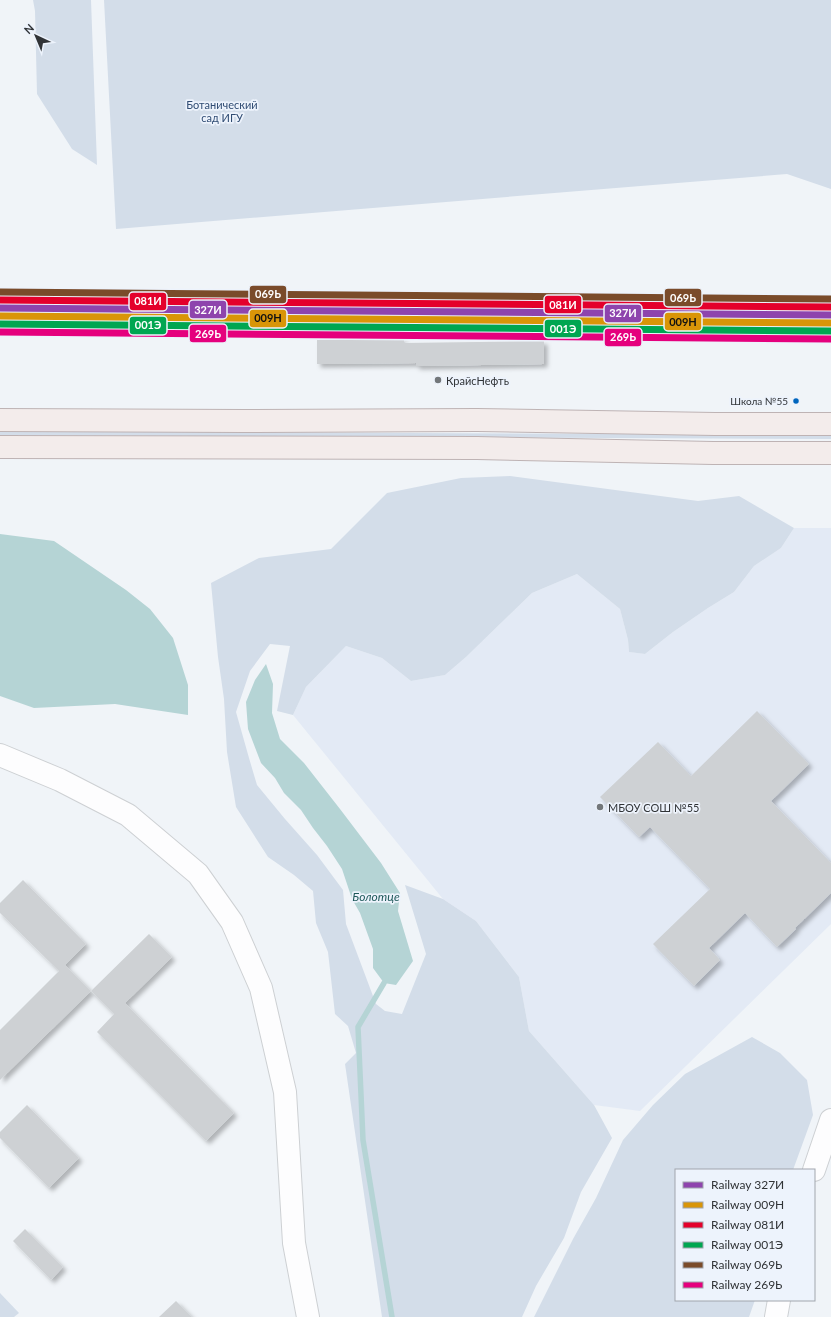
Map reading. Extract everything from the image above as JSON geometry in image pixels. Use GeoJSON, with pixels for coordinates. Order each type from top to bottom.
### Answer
{"type":"FeatureCollection","features":[{"type":"Feature","properties":{"kind":"main road"},"geometry":{"type":"LineString","coordinates":[[0,420],[476,420],[715,424],[831,424]]}},
{"type":"Feature","properties":{"kind":"main road"},"geometry":{"type":"LineString","coordinates":[[0,447],[477,448],[713,453],[831,453]]}},
{"type":"Feature","properties":{"kind":"street"},"geometry":{"type":"LineString","coordinates":[[0,755],[60,780],[128,815],[198,874],[232,922],[262,988],[285,1092],[294,1243],[308,1317]]}},
{"type":"Feature","properties":{"kind":"street"},"geometry":{"type":"LineString","coordinates":[[814,1169],[831,1120]]}},
{"type":"Feature","properties":{"kind":"street"},"geometry":{"type":"LineString","coordinates":[[776,1317],[779,1301]]}},
{"type":"Feature","properties":{"kind":"shaded area","name":"МБОУ СОШ №55"},"geometry":{"type":"Polygon","coordinates":[[[794,528],[831,528],[831,924],[640,1111],[594,1105],[529,1031],[519,977],[476,921],[443,899],[293,715],[306,687],[346,646],[382,658],[411,681],[445,675],[466,657],[532,593],[577,574],[620,609],[628,640],[629,652],[645,654],[673,632],[734,592],[754,566],[781,548],[794,528]]]}},
{"type":"Feature","properties":{"kind":"green space"},"geometry":{"type":"Polygon","coordinates":[[[33,0],[91,0],[97,165],[72,149],[37,94],[35,11],[33,0]]]}},
{"type":"Feature","properties":{"kind":"green space","name":"Ботанический сад ИГУ"},"geometry":{"type":"Polygon","coordinates":[[[104,0],[831,0],[831,189],[787,174],[116,229],[104,0]]]}},
{"type":"Feature","properties":{"kind":"green space"},"geometry":{"type":"Polygon","coordinates":[[[0,431],[831,435],[831,439],[0,435],[0,431]]]}},
{"type":"Feature","properties":{"kind":"green space"},"geometry":{"type":"Polygon","coordinates":[[[510,476],[698,501],[739,496],[794,528],[781,548],[754,566],[734,592],[673,632],[645,654],[629,652],[628,640],[620,609],[577,574],[532,593],[466,657],[445,675],[411,681],[382,658],[346,646],[306,687],[293,715],[277,711],[290,646],[270,644],[250,671],[236,712],[257,785],[317,855],[343,890],[346,924],[376,1004],[385,1011],[402,1014],[426,954],[405,885],[443,899],[476,921],[519,977],[529,1031],[594,1105],[612,1138],[581,1192],[564,1238],[536,1286],[522,1317],[382,1317],[345,1064],[356,1053],[348,1026],[335,1014],[328,952],[316,923],[313,891],[294,875],[268,857],[236,807],[227,752],[224,699],[218,657],[211,583],[259,558],[331,549],[387,493],[461,478],[510,476]]]}},
{"type":"Feature","properties":{"kind":"green space"},"geometry":{"type":"Polygon","coordinates":[[[752,1037],[780,1053],[807,1080],[813,1115],[793,1169],[675,1169],[675,1301],[755,1301],[749,1317],[534,1317],[573,1239],[596,1198],[623,1140],[653,1105],[685,1074],[752,1037]]]}},
{"type":"Feature","properties":{"kind":"green space"},"geometry":{"type":"Polygon","coordinates":[[[0,1293],[19,1313],[14,1317],[0,1317],[0,1293]]]}},
{"type":"Feature","properties":{"kind":"water"},"geometry":{"type":"Polygon","coordinates":[[[0,534],[54,541],[126,590],[150,609],[173,638],[188,685],[188,715],[115,704],[34,708],[0,696],[0,534]]]}},
{"type":"Feature","properties":{"kind":"water","name":"Болотце"},"geometry":{"type":"Polygon","coordinates":[[[266,664],[273,684],[272,713],[280,739],[304,763],[340,809],[381,863],[400,893],[398,911],[413,961],[396,985],[384,983],[373,968],[373,949],[360,913],[352,899],[342,869],[301,810],[284,793],[275,778],[261,763],[248,729],[246,702],[255,680],[266,664]]]}},
{"type":"Feature","properties":{"kind":"building"},"geometry":{"type":"Polygon","coordinates":[[[404,339],[404,343],[544,341],[544,364],[416,366],[416,363],[317,364],[317,340],[404,339]]]}},
{"type":"Feature","properties":{"kind":"building"},"geometry":{"type":"Polygon","coordinates":[[[757,711],[809,764],[771,801],[831,863],[831,893],[777,947],[745,913],[709,948],[720,960],[694,986],[653,944],[710,889],[650,827],[639,837],[600,797],[658,742],[691,776],[757,711]]]}},
{"type":"Feature","properties":{"kind":"building"},"geometry":{"type":"Polygon","coordinates":[[[23,880],[86,944],[59,971],[0,913],[0,903],[23,880]]]}},
{"type":"Feature","properties":{"kind":"building"},"geometry":{"type":"Polygon","coordinates":[[[149,934],[172,957],[125,1003],[234,1113],[206,1141],[97,1032],[114,1014],[91,991],[149,934]]]}},
{"type":"Feature","properties":{"kind":"building"},"geometry":{"type":"Polygon","coordinates":[[[65,965],[91,991],[0,1080],[0,1030],[65,965]]]}},
{"type":"Feature","properties":{"kind":"building"},"geometry":{"type":"Polygon","coordinates":[[[27,1105],[79,1158],[49,1188],[0,1138],[0,1132],[27,1105]]]}},
{"type":"Feature","properties":{"kind":"building"},"geometry":{"type":"Polygon","coordinates":[[[25,1229],[63,1267],[51,1280],[13,1241],[25,1229]]]}},
{"type":"Feature","properties":{"kind":"building"},"geometry":{"type":"Polygon","coordinates":[[[176,1301],[192,1317],[159,1317],[176,1301]]]}},
{"type":"Feature","properties":{"kind":"waterway"},"geometry":{"type":"LineString","coordinates":[[384,983],[358,1027],[363,1140],[392,1317]]}},
{"type":"Feature","properties":{"kind":"rail line","name":"069Ь"},"geometry":{"type":"LineString","coordinates":[[0,292],[831,299]]}},
{"type":"Feature","properties":{"kind":"rail line","name":"081И"},"geometry":{"type":"LineString","coordinates":[[0,300],[831,307]]}},
{"type":"Feature","properties":{"kind":"rail line","name":"327И"},"geometry":{"type":"LineString","coordinates":[[0,308],[831,315]]}},
{"type":"Feature","properties":{"kind":"rail line","name":"009Н"},"geometry":{"type":"LineString","coordinates":[[0,316],[831,323]]}},
{"type":"Feature","properties":{"kind":"rail line","name":"001Э"},"geometry":{"type":"LineString","coordinates":[[0,324],[831,331]]}},
{"type":"Feature","properties":{"kind":"rail line","name":"269Ь"},"geometry":{"type":"LineString","coordinates":[[0,332],[831,339]]}},
{"type":"Feature","properties":{"kind":"place","name":"КрайсНефть"},"geometry":{"type":"Point","coordinates":[438,380]}},
{"type":"Feature","properties":{"kind":"place","name":"Школа №55"},"geometry":{"type":"Point","coordinates":[796,401]}},
{"type":"Feature","properties":{"kind":"place","name":"МБОУ СОШ №55"},"geometry":{"type":"Point","coordinates":[600,807]}}]}
